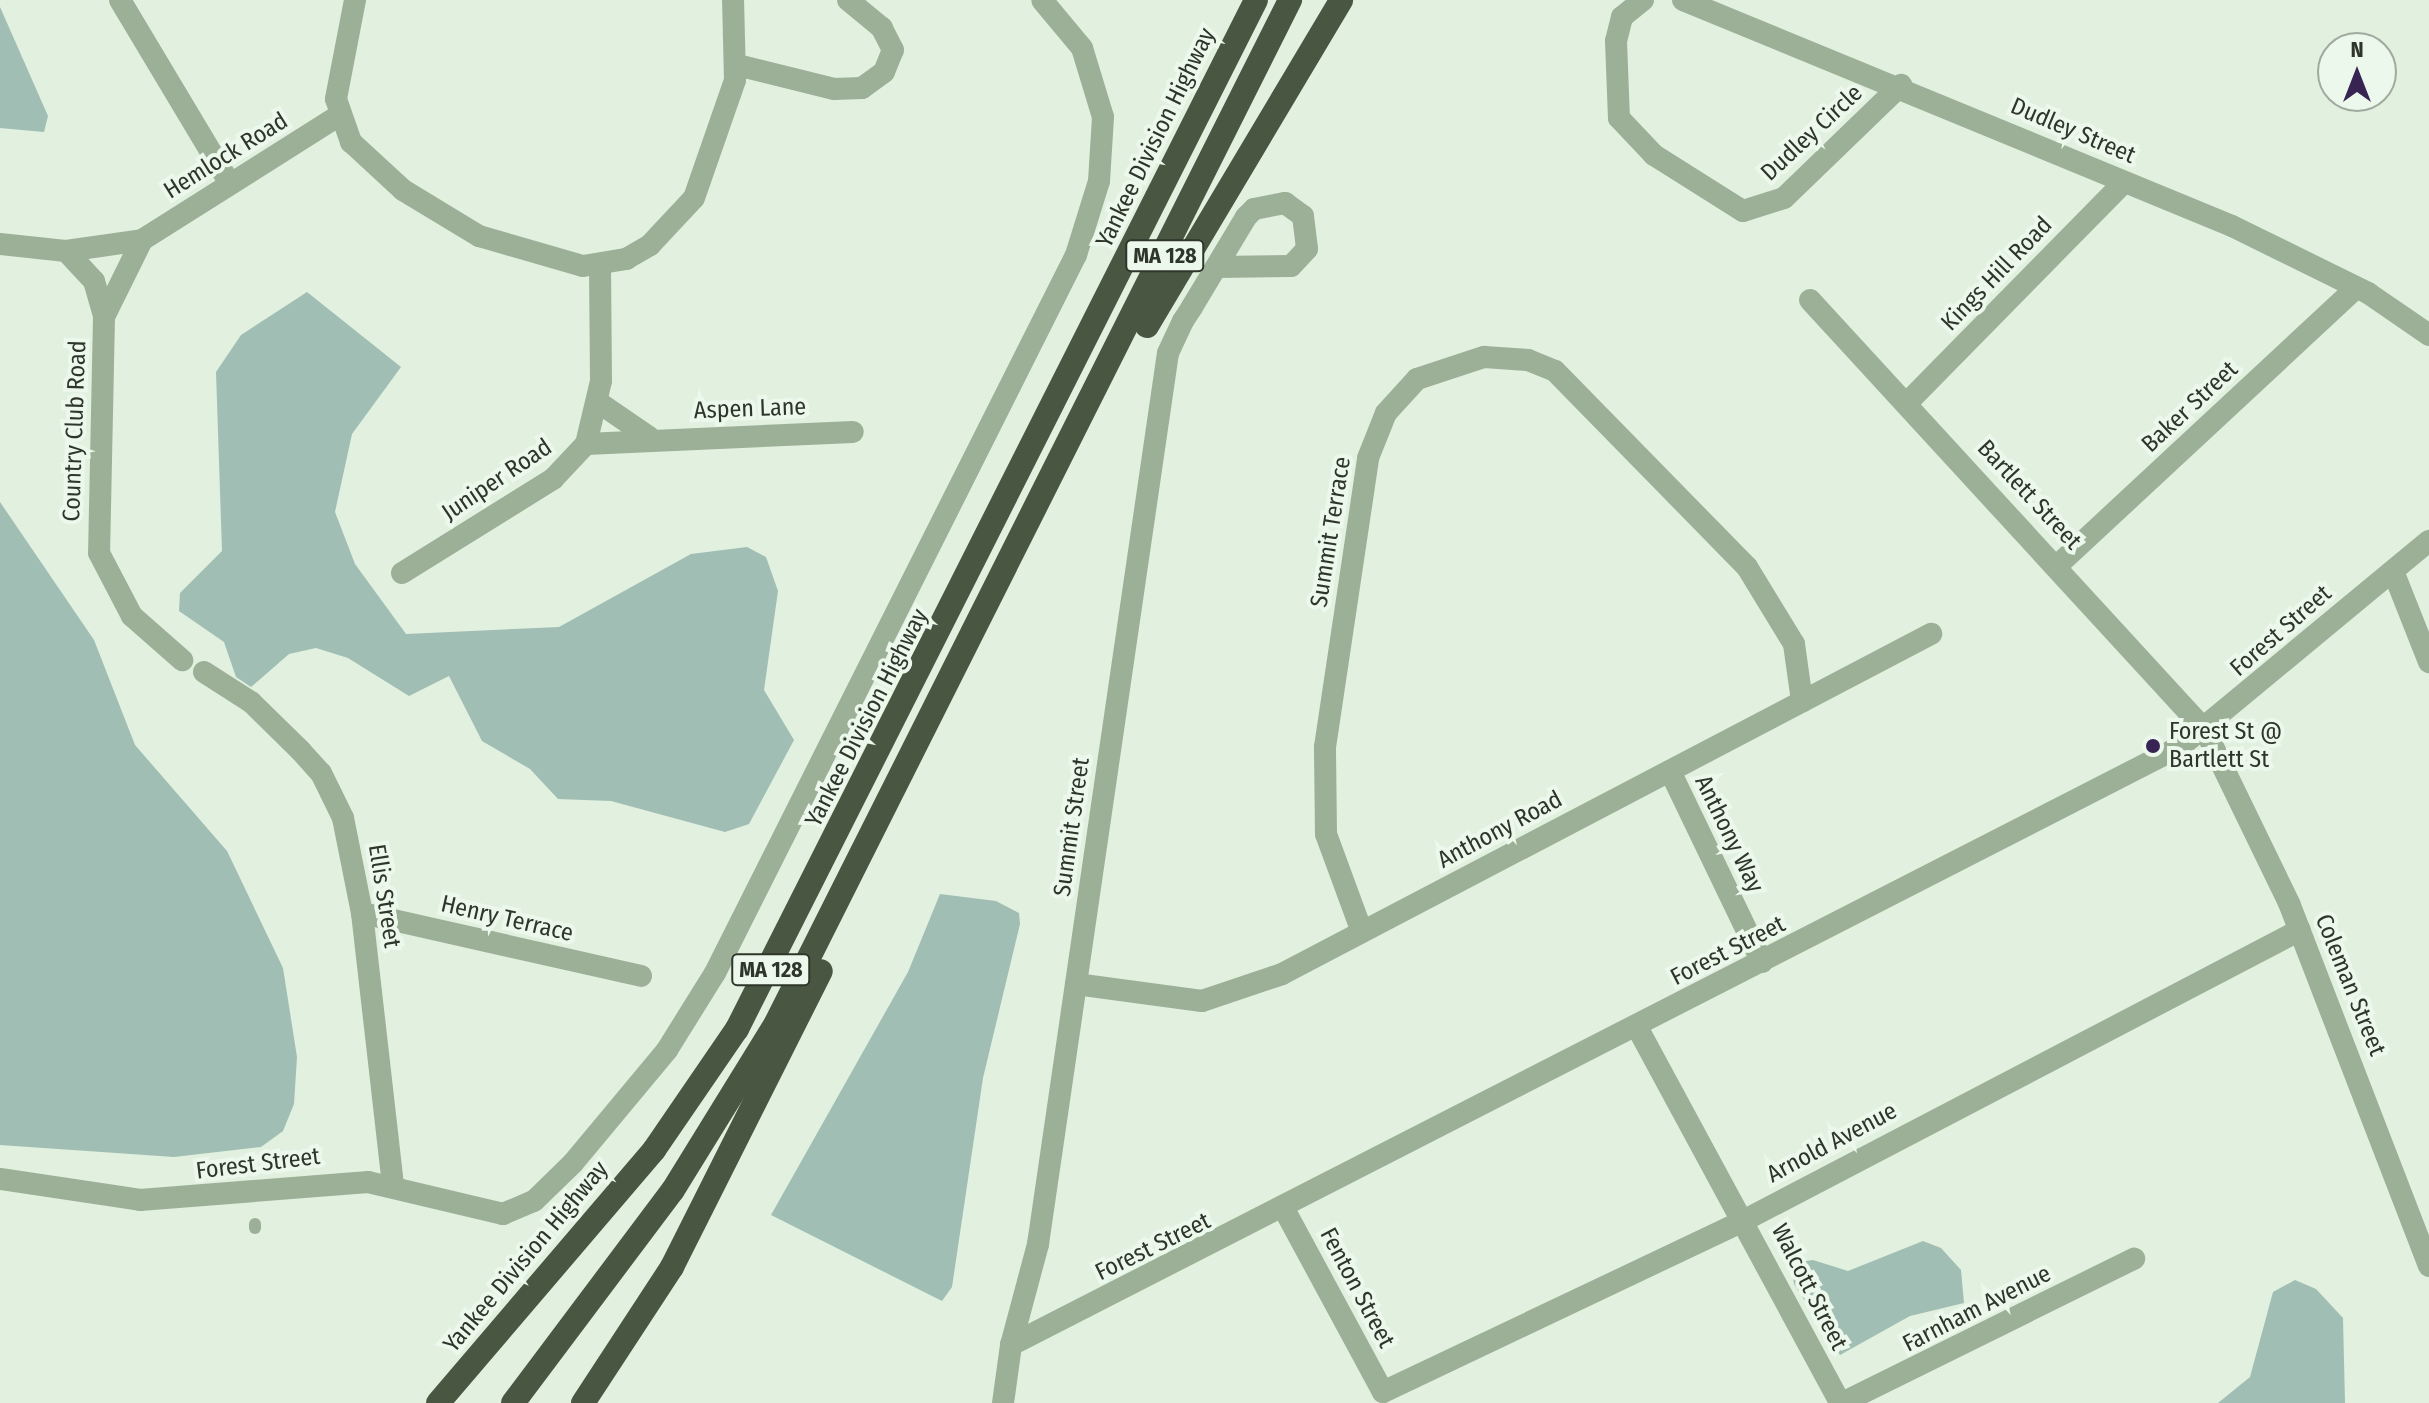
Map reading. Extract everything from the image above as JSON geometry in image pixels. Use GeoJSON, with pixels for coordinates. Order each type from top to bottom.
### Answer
{"type":"FeatureCollection","features":[{"type":"Feature","properties":{"kind":"highway","name":"Yankee Division Highway"},"geometry":{"type":"LineString","coordinates":[[438,1403],[654,1150],[745,1016],[1256,0]]}},
{"type":"Feature","properties":{"kind":"highway","name":"MA 128"},"geometry":{"type":"LineString","coordinates":[[513,1403],[615,1273],[728,1104],[896,794],[1039,512],[1290,0]]}},
{"type":"Feature","properties":{"kind":"highway"},"geometry":{"type":"LineString","coordinates":[[1039,512],[1341,0]]}},
{"type":"Feature","properties":{"kind":"highway"},"geometry":{"type":"LineString","coordinates":[[585,1400],[672,1267],[762,1096],[896,794]]}},
{"type":"Feature","properties":{"kind":"street"},"geometry":{"type":"LineString","coordinates":[[120,0],[230,184]]}},
{"type":"Feature","properties":{"kind":"street"},"geometry":{"type":"LineString","coordinates":[[355,0],[338,116],[375,166],[453,222],[524,254],[600,265],[650,245],[688,207],[711,163],[737,65],[733,0]]}},
{"type":"Feature","properties":{"kind":"street"},"geometry":{"type":"LineString","coordinates":[[737,65],[834,89],[862,88],[884,72],[893,50],[882,28],[848,0]]}},
{"type":"Feature","properties":{"kind":"street","name":"Yankee Division Highway"},"geometry":{"type":"LineString","coordinates":[[519,1209],[544,1193],[629,1099],[715,973],[1065,281],[1092,213],[1103,147],[1099,89],[1082,48],[1042,0]]}},
{"type":"Feature","properties":{"kind":"street","name":"Dudley Street"},"geometry":{"type":"LineString","coordinates":[[1683,0],[1901,85],[2124,182],[2356,288],[2429,335]]}},
{"type":"Feature","properties":{"kind":"street","name":"Dudley Circle"},"geometry":{"type":"LineString","coordinates":[[1638,2],[1616,41],[1619,118],[1654,155],[1743,211],[1784,198],[1901,85]]}},
{"type":"Feature","properties":{"kind":"street","name":"Hemlock Road"},"geometry":{"type":"LineString","coordinates":[[66,251],[142,240],[338,116]]}},
{"type":"Feature","properties":{"kind":"street","name":"Kings Hill Road"},"geometry":{"type":"LineString","coordinates":[[1906,404],[2124,182]]}},
{"type":"Feature","properties":{"kind":"street"},"geometry":{"type":"LineString","coordinates":[[104,317],[142,240]]}},
{"type":"Feature","properties":{"kind":"street"},"geometry":{"type":"LineString","coordinates":[[0,244],[66,251]]}},
{"type":"Feature","properties":{"kind":"street","name":"Country Club Road"},"geometry":{"type":"LineString","coordinates":[[66,251],[89,271],[104,317],[99,553],[132,616],[182,660]]}},
{"type":"Feature","properties":{"kind":"street","name":"Juniper Road"},"geometry":{"type":"LineString","coordinates":[[402,573],[553,479],[586,444],[598,402],[600,265]]}},
{"type":"Feature","properties":{"kind":"street","name":"Summit Street"},"geometry":{"type":"LineString","coordinates":[[1003,1403],[1011,1345],[1038,1244],[1164,367],[1216,267]]}},
{"type":"Feature","properties":{"kind":"street","name":"Baker Street"},"geometry":{"type":"LineString","coordinates":[[2059,564],[2356,288]]}},
{"type":"Feature","properties":{"kind":"street","name":"Bartlett Street"},"geometry":{"type":"LineString","coordinates":[[1810,300],[2059,564],[2205,730]]}},
{"type":"Feature","properties":{"kind":"street","name":"Summit Terrace"},"geometry":{"type":"LineString","coordinates":[[1362,932],[1326,834],[1325,747],[1368,458],[1386,413],[1417,379],[1484,357],[1528,360],[1555,371],[1747,567],[1794,644],[1802,701]]}},
{"type":"Feature","properties":{"kind":"street"},"geometry":{"type":"LineString","coordinates":[[598,402],[649,437]]}},
{"type":"Feature","properties":{"kind":"street","name":"Aspen Lane"},"geometry":{"type":"LineString","coordinates":[[586,444],[649,437],[853,432]]}},
{"type":"Feature","properties":{"kind":"street","name":"Forest Street"},"geometry":{"type":"LineString","coordinates":[[1011,1345],[1284,1209],[2205,730],[2429,541]]}},
{"type":"Feature","properties":{"kind":"street"},"geometry":{"type":"LineString","coordinates":[[2393,571],[2429,662]]}},
{"type":"Feature","properties":{"kind":"street","name":"Anthony Road"},"geometry":{"type":"LineString","coordinates":[[1076,984],[1202,1001],[1282,974],[1931,634]]}},
{"type":"Feature","properties":{"kind":"street","name":"Ellis Street"},"geometry":{"type":"LineString","coordinates":[[204,672],[270,719],[321,773],[352,848],[393,1187]]}},
{"type":"Feature","properties":{"kind":"street","name":"Coleman Street"},"geometry":{"type":"LineString","coordinates":[[2205,730],[2300,930],[2429,1266]]}},
{"type":"Feature","properties":{"kind":"street","name":"Anthony Way"},"geometry":{"type":"LineString","coordinates":[[1670,771],[1762,962]]}},
{"type":"Feature","properties":{"kind":"street","name":"Henry Terrace"},"geometry":{"type":"LineString","coordinates":[[362,913],[641,976]]}},
{"type":"Feature","properties":{"kind":"street","name":"Arnold Avenue"},"geometry":{"type":"LineString","coordinates":[[1383,1392],[1745,1220],[2300,930]]}},
{"type":"Feature","properties":{"kind":"street","name":"Walcott Street"},"geometry":{"type":"LineString","coordinates":[[1637,1027],[1745,1220],[1841,1403]]}},
{"type":"Feature","properties":{"kind":"street","name":"Forest Street"},"geometry":{"type":"LineString","coordinates":[[0,1179],[140,1200],[252,1194],[325,1182],[393,1187],[485,1212],[519,1209]]}},
{"type":"Feature","properties":{"kind":"street","name":"Fenton Street"},"geometry":{"type":"LineString","coordinates":[[1284,1209],[1383,1392]]}},
{"type":"Feature","properties":{"kind":"street","name":"Farnham Avenue"},"geometry":{"type":"LineString","coordinates":[[1841,1403],[2134,1259]]}},
{"type":"Feature","properties":{"kind":"shaded area"},"geometry":{"type":"Polygon","coordinates":[[[0,7],[48,116],[44,132],[0,128],[0,7]]]}},
{"type":"Feature","properties":{"kind":"shaded area"},"geometry":{"type":"Polygon","coordinates":[[[307,292],[401,367],[352,434],[335,512],[355,564],[406,634],[559,627],[691,554],[747,547],[766,557],[778,591],[764,690],[794,740],[749,824],[725,832],[611,801],[558,799],[530,769],[482,741],[449,676],[409,696],[348,658],[316,648],[289,654],[251,687],[236,677],[224,642],[179,611],[180,593],[222,551],[216,372],[241,335],[307,292]]]}},
{"type":"Feature","properties":{"kind":"shaded area"},"geometry":{"type":"Polygon","coordinates":[[[0,502],[94,640],[135,745],[227,851],[283,968],[297,1057],[294,1104],[283,1131],[261,1147],[174,1157],[0,1145],[0,502]]]}},
{"type":"Feature","properties":{"kind":"shaded area"},"geometry":{"type":"Polygon","coordinates":[[[940,894],[996,901],[1019,913],[1020,924],[983,1078],[952,1287],[942,1301],[771,1215],[908,972],[940,894]]]}},
{"type":"Feature","properties":{"kind":"shaded area"},"geometry":{"type":"Polygon","coordinates":[[[1923,1241],[1941,1248],[1961,1270],[1964,1303],[1910,1316],[1840,1355],[1794,1284],[1791,1263],[1813,1260],[1848,1271],[1923,1241]]]}},
{"type":"Feature","properties":{"kind":"shaded area"},"geometry":{"type":"Polygon","coordinates":[[[2295,1280],[2316,1289],[2343,1318],[2345,1403],[2218,1403],[2250,1377],[2273,1292],[2295,1280]]]}},
{"type":"Feature","properties":{"kind":"place","name":"Forest St @ Bartlett St"},"geometry":{"type":"Point","coordinates":[2153,746]}}]}
